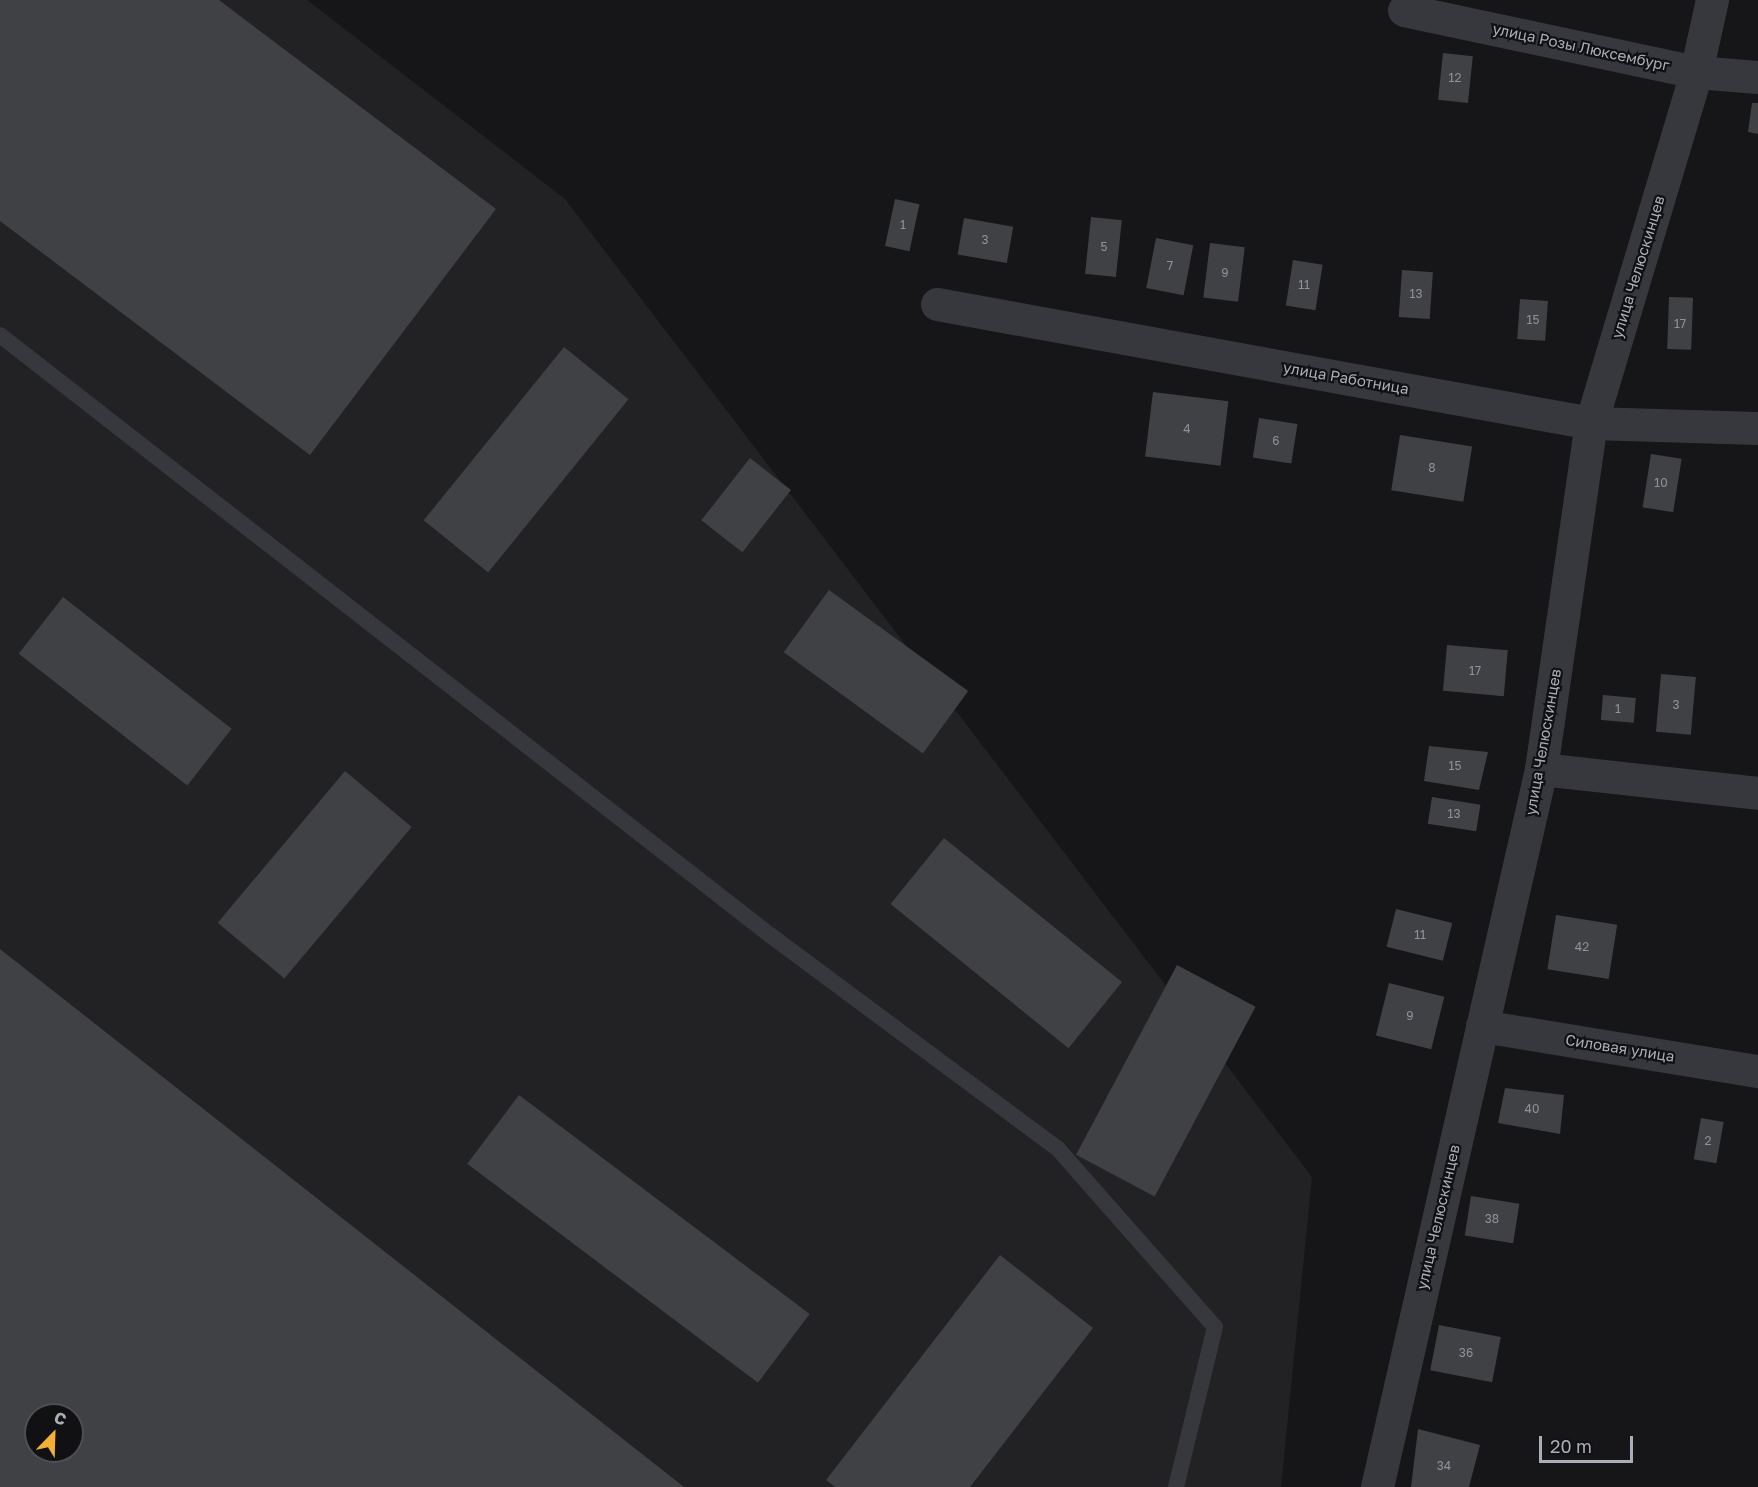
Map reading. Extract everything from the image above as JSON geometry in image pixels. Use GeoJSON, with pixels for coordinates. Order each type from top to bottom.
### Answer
{"type":"FeatureCollection","features":[{"type":"Feature","properties":{"kind":"street","name":"улица Челюскинцев"},"geometry":{"type":"LineString","coordinates":[[1377,1487],[1541,769],[1591,423],[1696,72],[1712,0]]}},
{"type":"Feature","properties":{"kind":"street","name":"улица Розы Люксембург"},"geometry":{"type":"LineString","coordinates":[[1404,10],[1696,72],[1758,77]]}},
{"type":"Feature","properties":{"kind":"street","name":"улица Работница"},"geometry":{"type":"LineString","coordinates":[[937,304],[1591,423],[1758,428]]}},
{"type":"Feature","properties":{"kind":"street"},"geometry":{"type":"LineString","coordinates":[[1541,769],[1758,793]]}},
{"type":"Feature","properties":{"kind":"street","name":"Силовая улица"},"geometry":{"type":"LineString","coordinates":[[1482,1026],[1758,1071]]}},
{"type":"Feature","properties":{"kind":"lane"},"geometry":{"type":"LineString","coordinates":[[0,335],[770,935],[1058,1149],[1215,1327],[1176,1487]]}},
{"type":"Feature","properties":{"kind":"shaded area"},"geometry":{"type":"Polygon","coordinates":[[[0,0],[307,0],[565,199],[1312,1177],[1281,1487],[0,1487],[0,0]]]}},
{"type":"Feature","properties":{"kind":"building"},"geometry":{"type":"Polygon","coordinates":[[[0,0],[219,0],[496,209],[310,455],[0,221],[0,0]]]}},
{"type":"Feature","properties":{"kind":"building"},"geometry":{"type":"Polygon","coordinates":[[[1443,53],[1473,56],[1468,103],[1438,100],[1443,53]]]}},
{"type":"Feature","properties":{"kind":"building"},"geometry":{"type":"Polygon","coordinates":[[[1752,103],[1758,103],[1758,134],[1748,132],[1752,103]]]}},
{"type":"Feature","properties":{"kind":"building"},"geometry":{"type":"Polygon","coordinates":[[[895,199],[919,204],[909,251],[885,246],[895,199]]]}},
{"type":"Feature","properties":{"kind":"building"},"geometry":{"type":"Polygon","coordinates":[[[1091,217],[1122,220],[1116,277],[1085,274],[1091,217]]]}},
{"type":"Feature","properties":{"kind":"building"},"geometry":{"type":"Polygon","coordinates":[[[964,218],[1013,227],[1007,263],[958,254],[964,218]]]}},
{"type":"Feature","properties":{"kind":"building"},"geometry":{"type":"Polygon","coordinates":[[[1156,238],[1193,245],[1184,295],[1146,288],[1156,238]]]}},
{"type":"Feature","properties":{"kind":"building"},"geometry":{"type":"Polygon","coordinates":[[[1210,243],[1245,247],[1238,302],[1203,298],[1210,243]]]}},
{"type":"Feature","properties":{"kind":"building"},"geometry":{"type":"Polygon","coordinates":[[[1293,260],[1323,265],[1315,310],[1286,305],[1293,260]]]}},
{"type":"Feature","properties":{"kind":"building"},"geometry":{"type":"Polygon","coordinates":[[[1402,270],[1433,272],[1430,319],[1399,317],[1402,270]]]}},
{"type":"Feature","properties":{"kind":"building"},"geometry":{"type":"Polygon","coordinates":[[[1669,297],[1693,298],[1691,350],[1667,349],[1669,297]]]}},
{"type":"Feature","properties":{"kind":"building"},"geometry":{"type":"Polygon","coordinates":[[[1520,299],[1548,301],[1545,341],[1517,339],[1520,299]]]}},
{"type":"Feature","properties":{"kind":"building"},"geometry":{"type":"Polygon","coordinates":[[[564,347],[629,399],[488,573],[424,520],[564,347]]]}},
{"type":"Feature","properties":{"kind":"building"},"geometry":{"type":"Polygon","coordinates":[[[1153,392],[1228,401],[1221,466],[1145,457],[1153,392]]]}},
{"type":"Feature","properties":{"kind":"building"},"geometry":{"type":"Polygon","coordinates":[[[1259,418],[1298,424],[1291,464],[1253,458],[1259,418]]]}},
{"type":"Feature","properties":{"kind":"building"},"geometry":{"type":"Polygon","coordinates":[[[1400,435],[1472,446],[1463,502],[1391,490],[1400,435]]]}},
{"type":"Feature","properties":{"kind":"building"},"geometry":{"type":"Polygon","coordinates":[[[1651,454],[1682,459],[1673,512],[1643,507],[1651,454]]]}},
{"type":"Feature","properties":{"kind":"building"},"geometry":{"type":"Polygon","coordinates":[[[750,458],[791,490],[742,552],[701,520],[750,458]]]}},
{"type":"Feature","properties":{"kind":"building"},"geometry":{"type":"Polygon","coordinates":[[[829,590],[968,691],[923,753],[784,652],[829,590]]]}},
{"type":"Feature","properties":{"kind":"building"},"geometry":{"type":"Polygon","coordinates":[[[63,597],[232,729],[187,785],[19,654],[63,597]]]}},
{"type":"Feature","properties":{"kind":"building"},"geometry":{"type":"Polygon","coordinates":[[[1447,645],[1508,650],[1504,696],[1443,691],[1447,645]]]}},
{"type":"Feature","properties":{"kind":"building"},"geometry":{"type":"Polygon","coordinates":[[[1661,674],[1696,677],[1691,735],[1656,732],[1661,674]]]}},
{"type":"Feature","properties":{"kind":"building"},"geometry":{"type":"Polygon","coordinates":[[[1603,695],[1636,698],[1634,723],[1601,720],[1603,695]]]}},
{"type":"Feature","properties":{"kind":"building"},"geometry":{"type":"Polygon","coordinates":[[[1429,746],[1488,752],[1479,790],[1424,781],[1429,746]]]}},
{"type":"Feature","properties":{"kind":"building"},"geometry":{"type":"Polygon","coordinates":[[[345,771],[412,827],[284,979],[218,923],[345,771]]]}},
{"type":"Feature","properties":{"kind":"building"},"geometry":{"type":"Polygon","coordinates":[[[1432,797],[1480,805],[1476,831],[1428,824],[1432,797]]]}},
{"type":"Feature","properties":{"kind":"building"},"geometry":{"type":"Polygon","coordinates":[[[944,838],[1122,982],[1068,1048],[891,904],[944,838]]]}},
{"type":"Feature","properties":{"kind":"building"},"geometry":{"type":"Polygon","coordinates":[[[1396,909],[1452,923],[1443,961],[1387,947],[1396,909]]]}},
{"type":"Feature","properties":{"kind":"building"},"geometry":{"type":"Polygon","coordinates":[[[1556,915],[1617,925],[1609,979],[1547,969],[1556,915]]]}},
{"type":"Feature","properties":{"kind":"building"},"geometry":{"type":"Polygon","coordinates":[[[0,949],[684,1487],[0,1487],[0,949]]]}},
{"type":"Feature","properties":{"kind":"building"},"geometry":{"type":"Polygon","coordinates":[[[1177,965],[1256,1007],[1155,1197],[1076,1155],[1177,965]]]}},
{"type":"Feature","properties":{"kind":"building"},"geometry":{"type":"Polygon","coordinates":[[[1389,983],[1444,997],[1431,1049],[1376,1035],[1389,983]]]}},
{"type":"Feature","properties":{"kind":"building"},"geometry":{"type":"Polygon","coordinates":[[[1505,1088],[1564,1095],[1560,1134],[1498,1123],[1505,1088]]]}},
{"type":"Feature","properties":{"kind":"building"},"geometry":{"type":"Polygon","coordinates":[[[519,1095],[810,1314],[758,1383],[467,1164],[519,1095]]]}},
{"type":"Feature","properties":{"kind":"building"},"geometry":{"type":"Polygon","coordinates":[[[1701,1118],[1724,1122],[1716,1163],[1694,1159],[1701,1118]]]}},
{"type":"Feature","properties":{"kind":"building"},"geometry":{"type":"Polygon","coordinates":[[[1471,1196],[1519,1204],[1513,1243],[1465,1236],[1471,1196]]]}},
{"type":"Feature","properties":{"kind":"building"},"geometry":{"type":"Polygon","coordinates":[[[1000,1255],[1093,1328],[970,1487],[835,1487],[826,1480],[1000,1255]]]}},
{"type":"Feature","properties":{"kind":"building"},"geometry":{"type":"Polygon","coordinates":[[[1439,1325],[1501,1337],[1492,1382],[1430,1370],[1439,1325]]]}},
{"type":"Feature","properties":{"kind":"building"},"geometry":{"type":"Polygon","coordinates":[[[1418,1429],[1480,1445],[1469,1487],[1411,1487],[1418,1429]]]}}]}
